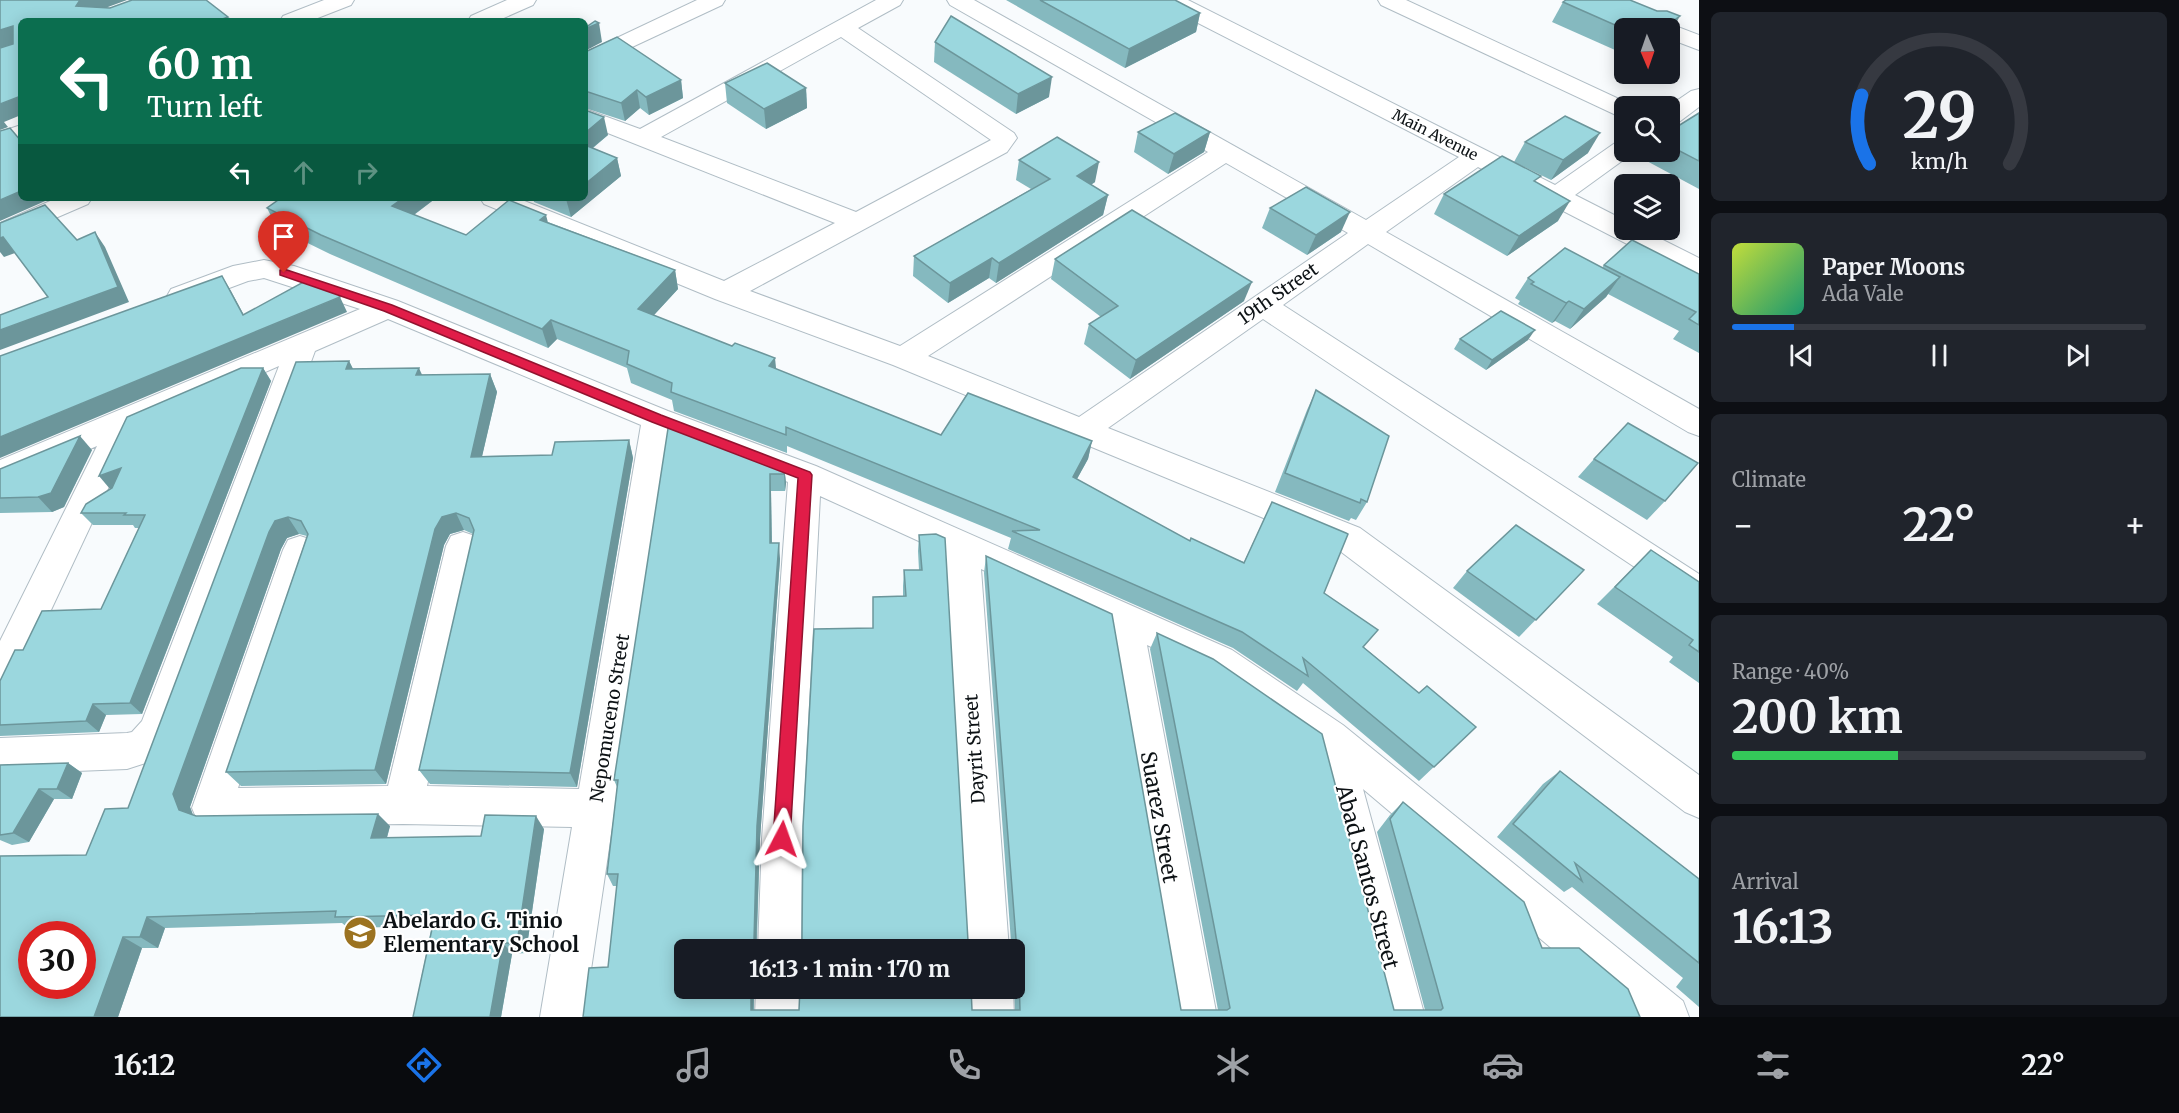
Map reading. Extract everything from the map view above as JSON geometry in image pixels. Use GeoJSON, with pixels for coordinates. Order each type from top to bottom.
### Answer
{"type":"FeatureCollection","features":[{"type":"Feature","properties":{"kind":"street"},"geometry":{"type":"LineString","coordinates":[[298,18],[342,0]]}},
{"type":"Feature","properties":{"kind":"street"},"geometry":{"type":"LineString","coordinates":[[485,18],[525,0]]}},
{"type":"Feature","properties":{"kind":"street"},"geometry":{"type":"LineString","coordinates":[[588,62],[714,0]]}},
{"type":"Feature","properties":{"kind":"street"},"geometry":{"type":"LineString","coordinates":[[643,137],[892,0]]}},
{"type":"Feature","properties":{"kind":"street"},"geometry":{"type":"LineString","coordinates":[[958,0],[1699,424]]}},
{"type":"Feature","properties":{"kind":"street","name":"Main Avenue"},"geometry":{"type":"LineString","coordinates":[[1171,0],[1699,269]]}},
{"type":"Feature","properties":{"kind":"street"},"geometry":{"type":"LineString","coordinates":[[1389,0],[1614,105]]}},
{"type":"Feature","properties":{"kind":"street"},"geometry":{"type":"LineString","coordinates":[[725,292],[998,147],[1005,138],[843,28]]}},
{"type":"Feature","properties":{"kind":"street"},"geometry":{"type":"LineString","coordinates":[[1680,35],[1699,43]]}},
{"type":"Feature","properties":{"kind":"street"},"geometry":{"type":"LineString","coordinates":[[588,117],[858,222]]}},
{"type":"Feature","properties":{"kind":"street"},"geometry":{"type":"LineString","coordinates":[[0,141],[18,133]]}},
{"type":"Feature","properties":{"kind":"street"},"geometry":{"type":"LineString","coordinates":[[903,358],[1225,152]]}},
{"type":"Feature","properties":{"kind":"street"},"geometry":{"type":"LineString","coordinates":[[1556,196],[1614,155]]}},
{"type":"Feature","properties":{"kind":"street","name":"19th Street"},"geometry":{"type":"LineString","coordinates":[[1080,432],[1476,156]]}},
{"type":"Feature","properties":{"kind":"street"},"geometry":{"type":"LineString","coordinates":[[0,233],[73,201]]}},
{"type":"Feature","properties":{"kind":"street"},"geometry":{"type":"LineString","coordinates":[[500,201],[725,292],[903,358],[1080,432],[1348,538],[1699,799]]}},
{"type":"Feature","properties":{"kind":"street"},"geometry":{"type":"LineString","coordinates":[[155,306],[243,273],[264,269],[284,273],[388,308],[657,419],[805,475],[962,548],[1124,617],[1219,661],[1330,737],[1667,1017]]}},
{"type":"Feature","properties":{"kind":"street"},"geometry":{"type":"LineString","coordinates":[[1262,305],[1699,592]]}},
{"type":"Feature","properties":{"kind":"street"},"geometry":{"type":"LineString","coordinates":[[0,474],[388,308]]}},
{"type":"Feature","properties":{"kind":"street"},"geometry":{"type":"LineString","coordinates":[[0,756],[127,751],[144,746],[157,732],[302,346]]}},
{"type":"Feature","properties":{"kind":"street","name":"Nepomuceno Street"},"geometry":{"type":"LineString","coordinates":[[562,1017],[657,419]]}},
{"type":"Feature","properties":{"kind":"street"},"geometry":{"type":"LineString","coordinates":[[0,679],[125,420]]}},
{"type":"Feature","properties":{"kind":"street"},"geometry":{"type":"LineString","coordinates":[[779,939],[782,839],[805,475]]}},
{"type":"Feature","properties":{"kind":"street"},"geometry":{"type":"LineString","coordinates":[[404,805],[463,546]]}},
{"type":"Feature","properties":{"kind":"street","name":"Dayrit Street"},"geometry":{"type":"LineString","coordinates":[[962,548],[987,939]]}},
{"type":"Feature","properties":{"kind":"street"},"geometry":{"type":"LineString","coordinates":[[300,550],[212,808],[404,805],[596,808]]}},
{"type":"Feature","properties":{"kind":"street","name":"Suarez Street"},"geometry":{"type":"LineString","coordinates":[[1124,617],[1195,1017]]}},
{"type":"Feature","properties":{"kind":"street","name":"Abad Santos Street"},"geometry":{"type":"LineString","coordinates":[[1330,737],[1403,1017]]}},
{"type":"Feature","properties":{"kind":"street"},"geometry":{"type":"LineString","coordinates":[[1617,974],[1635,1017]]}},
{"type":"Feature","properties":{"kind":"street"},"geometry":{"type":"LineString","coordinates":[[777,1017],[778,999]]}},
{"type":"Feature","properties":{"kind":"street"},"geometry":{"type":"LineString","coordinates":[[991,999],[992,1017]]}},
{"type":"Feature","properties":{"kind":"building"},"geometry":{"type":"Polygon","coordinates":[[[0,0],[80,0],[76,6],[110,8],[132,0],[206,0],[228,17],[18,18],[18,97],[0,104],[0,48],[13,44],[13,26],[0,30],[0,0]]]}},
{"type":"Feature","properties":{"kind":"building"},"geometry":{"type":"Polygon","coordinates":[[[1040,0],[1175,0],[1200,13],[1129,49],[1040,0]]]}},
{"type":"Feature","properties":{"kind":"building"},"geometry":{"type":"Polygon","coordinates":[[[1566,0],[1630,0],[1657,11],[1667,11],[1680,16],[1677,18],[1614,18],[1614,25],[1563,2],[1566,0]]]}},
{"type":"Feature","properties":{"kind":"building"},"geometry":{"type":"Polygon","coordinates":[[[951,16],[1052,77],[1018,94],[935,42],[951,16]]]}},
{"type":"Feature","properties":{"kind":"building"},"geometry":{"type":"Polygon","coordinates":[[[595,21],[599,23],[588,28],[595,21]]]}},
{"type":"Feature","properties":{"kind":"building"},"geometry":{"type":"Polygon","coordinates":[[[617,37],[681,80],[646,97],[637,90],[621,103],[588,92],[588,51],[617,37]]]}},
{"type":"Feature","properties":{"kind":"building"},"geometry":{"type":"Polygon","coordinates":[[[767,63],[806,88],[764,109],[725,83],[767,63]]]}},
{"type":"Feature","properties":{"kind":"building"},"geometry":{"type":"Polygon","coordinates":[[[588,111],[604,117],[588,130],[588,111]]]}},
{"type":"Feature","properties":{"kind":"building"},"geometry":{"type":"Polygon","coordinates":[[[1175,113],[1210,132],[1174,154],[1138,132],[1175,113]]]}},
{"type":"Feature","properties":{"kind":"building"},"geometry":{"type":"Polygon","coordinates":[[[1699,113],[1699,161],[1680,151],[1680,125],[1699,113]]]}},
{"type":"Feature","properties":{"kind":"building"},"geometry":{"type":"Polygon","coordinates":[[[1565,116],[1600,133],[1563,160],[1525,142],[1565,116]]]}},
{"type":"Feature","properties":{"kind":"building"},"geometry":{"type":"Polygon","coordinates":[[[10,128],[18,137],[18,192],[0,200],[0,131],[10,128]]]}},
{"type":"Feature","properties":{"kind":"building"},"geometry":{"type":"Polygon","coordinates":[[[1057,137],[1099,162],[1077,176],[1108,195],[999,263],[992,258],[950,283],[914,256],[1050,179],[1019,160],[1057,137]]]}},
{"type":"Feature","properties":{"kind":"building"},"geometry":{"type":"Polygon","coordinates":[[[588,146],[617,158],[588,182],[588,146]]]}},
{"type":"Feature","properties":{"kind":"building"},"geometry":{"type":"Polygon","coordinates":[[[1502,156],[1541,176],[1534,181],[1570,201],[1519,236],[1444,194],[1502,156]]]}},
{"type":"Feature","properties":{"kind":"building"},"geometry":{"type":"Polygon","coordinates":[[[1306,187],[1350,212],[1316,235],[1270,208],[1306,187]]]}},
{"type":"Feature","properties":{"kind":"building"},"geometry":{"type":"Polygon","coordinates":[[[277,201],[399,201],[392,206],[466,235],[508,201],[511,201],[546,215],[540,220],[675,270],[638,309],[732,346],[735,343],[775,358],[769,366],[941,435],[968,393],[1092,441],[1073,477],[1190,541],[1191,538],[1244,563],[1272,502],[1346,533],[1348,534],[1324,593],[1378,630],[1363,647],[1419,693],[1427,686],[1476,727],[1434,767],[1303,658],[1308,676],[1242,632],[1012,531],[1040,530],[786,427],[786,435],[671,392],[672,383],[627,364],[629,351],[551,320],[542,329],[321,235],[267,208],[277,201]]]}},
{"type":"Feature","properties":{"kind":"building"},"geometry":{"type":"Polygon","coordinates":[[[45,205],[77,240],[95,232],[118,287],[0,330],[0,315],[48,297],[3,237],[0,238],[0,223],[45,205]]]}},
{"type":"Feature","properties":{"kind":"building"},"geometry":{"type":"Polygon","coordinates":[[[1132,210],[1252,282],[1136,360],[1089,324],[1118,306],[1055,259],[1132,210]]]}},
{"type":"Feature","properties":{"kind":"building"},"geometry":{"type":"Polygon","coordinates":[[[1632,240],[1699,274],[1699,325],[1689,319],[1696,312],[1604,265],[1632,240]]]}},
{"type":"Feature","properties":{"kind":"building"},"geometry":{"type":"Polygon","coordinates":[[[1565,248],[1620,277],[1584,309],[1569,301],[1566,303],[1531,284],[1534,282],[1528,278],[1565,248]]]}},
{"type":"Feature","properties":{"kind":"building"},"geometry":{"type":"Polygon","coordinates":[[[222,276],[243,315],[307,280],[336,291],[340,297],[0,437],[0,356],[222,276]]]}},
{"type":"Feature","properties":{"kind":"building"},"geometry":{"type":"Polygon","coordinates":[[[1501,311],[1535,330],[1492,360],[1460,339],[1501,311]]]}},
{"type":"Feature","properties":{"kind":"building"},"geometry":{"type":"Polygon","coordinates":[[[349,361],[346,369],[419,368],[416,375],[490,374],[471,457],[552,455],[555,442],[629,440],[570,773],[419,770],[474,530],[469,518],[456,513],[442,517],[435,529],[375,770],[226,772],[308,534],[301,521],[288,517],[275,521],[269,532],[173,794],[179,810],[196,816],[378,814],[371,838],[481,836],[485,815],[536,816],[517,943],[503,943],[490,1017],[413,1017],[435,915],[335,917],[336,911],[147,917],[140,937],[123,937],[94,1017],[0,1017],[0,856],[86,855],[105,809],[128,808],[296,362],[349,361]]]}},
{"type":"Feature","properties":{"kind":"building"},"geometry":{"type":"Polygon","coordinates":[[[241,368],[263,368],[130,703],[93,704],[86,721],[0,725],[0,681],[15,650],[23,650],[42,611],[101,609],[145,515],[81,513],[86,504],[112,488],[121,468],[99,476],[127,417],[241,368]]]}},
{"type":"Feature","properties":{"kind":"building"},"geometry":{"type":"Polygon","coordinates":[[[1316,390],[1389,436],[1367,502],[1361,499],[1360,503],[1285,473],[1316,390]]]}},
{"type":"Feature","properties":{"kind":"building"},"geometry":{"type":"Polygon","coordinates":[[[669,422],[784,466],[784,474],[770,474],[770,543],[779,543],[757,826],[754,939],[674,939],[674,999],[751,999],[751,1010],[799,1010],[800,999],[972,999],[972,1010],[1020,1010],[1020,999],[1025,999],[1025,939],[1016,939],[986,556],[1112,614],[1181,1010],[1227,1010],[1230,1008],[1157,633],[1213,659],[1322,734],[1394,1010],[1441,1010],[1443,1008],[1390,819],[1403,802],[1524,902],[1542,948],[1579,948],[1628,989],[1640,1017],[583,1017],[589,968],[608,967],[618,874],[607,874],[618,780],[614,780],[669,422]]]}},
{"type":"Feature","properties":{"kind":"building"},"geometry":{"type":"Polygon","coordinates":[[[1628,423],[1698,463],[1665,501],[1594,459],[1628,423]]]}},
{"type":"Feature","properties":{"kind":"building"},"geometry":{"type":"Polygon","coordinates":[[[80,436],[51,493],[38,497],[0,498],[0,469],[80,436]]]}},
{"type":"Feature","properties":{"kind":"building"},"geometry":{"type":"Polygon","coordinates":[[[1516,525],[1584,570],[1536,620],[1467,571],[1516,525]]]}},
{"type":"Feature","properties":{"kind":"building"},"geometry":{"type":"Polygon","coordinates":[[[936,534],[945,538],[968,939],[802,939],[803,826],[814,629],[873,628],[873,597],[906,596],[904,570],[922,570],[919,535],[936,534]]]}},
{"type":"Feature","properties":{"kind":"building"},"geometry":{"type":"Polygon","coordinates":[[[1651,550],[1699,582],[1699,652],[1689,645],[1693,640],[1615,587],[1651,550]]]}},
{"type":"Feature","properties":{"kind":"building"},"geometry":{"type":"Polygon","coordinates":[[[68,763],[57,789],[39,789],[13,833],[0,835],[0,765],[68,763]]]}},
{"type":"Feature","properties":{"kind":"building"},"geometry":{"type":"Polygon","coordinates":[[[1560,771],[1699,879],[1699,963],[1575,863],[1582,881],[1513,824],[1560,771]]]}},
{"type":"Feature","properties":{"kind":"place","name":"Abelardo G. Tinio Elementary School"},"geometry":{"type":"Point","coordinates":[360,933]}},
{"type":"Feature","properties":{"kind":"route"},"geometry":{"type":"LineString","coordinates":[[284,273],[388,308],[657,419],[805,475],[782,839]]}}]}
